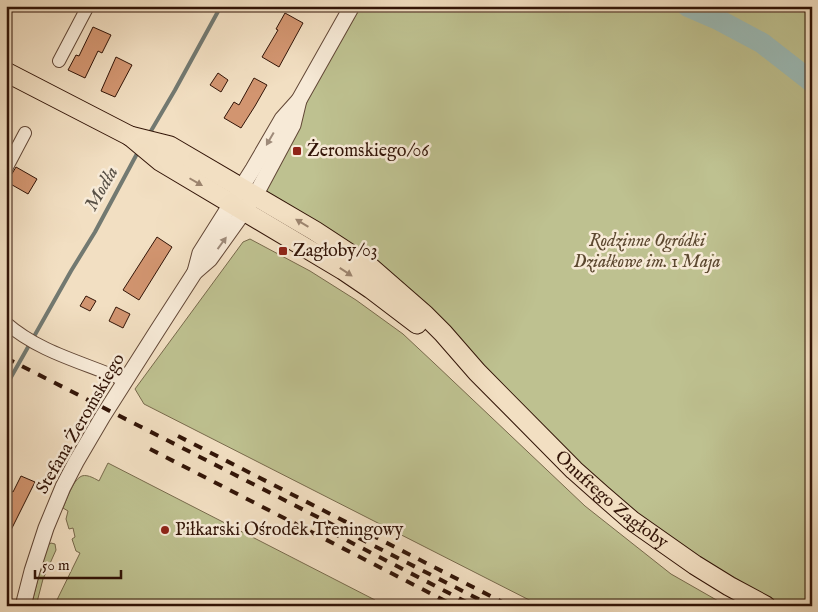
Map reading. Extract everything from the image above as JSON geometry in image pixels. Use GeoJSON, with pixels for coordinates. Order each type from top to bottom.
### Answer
{"type":"FeatureCollection","features":[{"type":"Feature","properties":{"kind":"main road","name":"Onufrego Zagłoby"},"geometry":{"type":"LineString","coordinates":[[6,72],[165,154],[243,199],[341,247],[370,267],[425,315],[476,372],[574,470],[632,520],[695,565],[766,606]]}},
{"type":"Feature","properties":{"kind":"street"},"geometry":{"type":"LineString","coordinates":[[59,62],[88,6]]}},
{"type":"Feature","properties":{"kind":"street","name":"Stefana Żeromskiego"},"geometry":{"type":"LineString","coordinates":[[23,606],[46,528],[76,462],[196,272],[200,253],[243,199],[293,125],[299,100],[352,6]]}},
{"type":"Feature","properties":{"kind":"street"},"geometry":{"type":"LineString","coordinates":[[6,169],[25,133]]}},
{"type":"Feature","properties":{"kind":"street"},"geometry":{"type":"LineString","coordinates":[[6,323],[21,335],[43,347],[126,381]]}},
{"type":"Feature","properties":{"kind":"green space","name":"Rodzinne Ogródki Działkowe im. 1 Maja"},"geometry":{"type":"Polygon","coordinates":[[[361,6],[812,6],[812,606],[766,606],[661,542],[425,315],[255,196],[361,6]]]}},
{"type":"Feature","properties":{"kind":"green space"},"geometry":{"type":"Polygon","coordinates":[[[250,239],[310,271],[356,300],[403,334],[585,506],[671,574],[727,606],[541,606],[144,404],[135,389],[243,242],[250,239]]]}},
{"type":"Feature","properties":{"kind":"green space","name":"Piłkarski Ośrodek Treningowy"},"geometry":{"type":"Polygon","coordinates":[[[108,463],[375,600],[372,606],[54,606],[80,553],[76,551],[72,539],[75,537],[73,528],[69,529],[66,519],[68,511],[63,508],[64,505],[77,479],[87,476],[99,481],[108,463]]]}},
{"type":"Feature","properties":{"kind":"green space"},"geometry":{"type":"Polygon","coordinates":[[[51,543],[55,544],[56,550],[43,579],[36,606],[31,606],[48,545],[51,543]]]}},
{"type":"Feature","properties":{"kind":"building"},"geometry":{"type":"Polygon","coordinates":[[[285,13],[303,23],[279,67],[262,57],[278,30],[276,29],[285,13]]]}},
{"type":"Feature","properties":{"kind":"building"},"geometry":{"type":"Polygon","coordinates":[[[93,27],[111,35],[102,53],[98,51],[85,78],[68,70],[76,55],[79,56],[93,27]]]}},
{"type":"Feature","properties":{"kind":"building"},"geometry":{"type":"Polygon","coordinates":[[[116,57],[132,65],[115,97],[101,91],[116,57]]]}},
{"type":"Feature","properties":{"kind":"building"},"geometry":{"type":"Polygon","coordinates":[[[218,73],[228,80],[221,92],[210,85],[218,73]]]}},
{"type":"Feature","properties":{"kind":"building"},"geometry":{"type":"Polygon","coordinates":[[[254,78],[267,85],[241,128],[224,118],[234,102],[239,105],[254,78]]]}},
{"type":"Feature","properties":{"kind":"building"},"geometry":{"type":"Polygon","coordinates":[[[16,167],[37,179],[28,194],[7,182],[16,167]]]}},
{"type":"Feature","properties":{"kind":"building"},"geometry":{"type":"Polygon","coordinates":[[[157,237],[172,247],[139,300],[123,290],[157,237]]]}},
{"type":"Feature","properties":{"kind":"building"},"geometry":{"type":"Polygon","coordinates":[[[86,296],[96,301],[90,311],[80,306],[86,296]]]}},
{"type":"Feature","properties":{"kind":"building"},"geometry":{"type":"Polygon","coordinates":[[[116,307],[130,314],[123,328],[109,321],[116,307]]]}},
{"type":"Feature","properties":{"kind":"building"},"geometry":{"type":"Polygon","coordinates":[[[21,476],[35,482],[6,540],[6,500],[11,491],[13,492],[21,476]]]}},
{"type":"Feature","properties":{"kind":"waterway","name":"Modła"},"geometry":{"type":"LineString","coordinates":[[148,136],[221,6]]}},
{"type":"Feature","properties":{"kind":"waterway"},"geometry":{"type":"LineString","coordinates":[[687,6],[717,19],[762,43],[812,82]]}},
{"type":"Feature","properties":{"kind":"waterway","name":"Modła"},"geometry":{"type":"LineString","coordinates":[[6,386],[95,232],[139,150]]}},
{"type":"Feature","properties":{"kind":"railway"},"geometry":{"type":"LineString","coordinates":[[6,358],[492,606]]}},
{"type":"Feature","properties":{"kind":"railway"},"geometry":{"type":"LineString","coordinates":[[178,436],[510,606]]}},
{"type":"Feature","properties":{"kind":"railway"},"geometry":{"type":"LineString","coordinates":[[150,449],[455,606]]}},
{"type":"Feature","properties":{"kind":"railway"},"geometry":{"type":"LineString","coordinates":[[331,532],[474,606]]}},
{"type":"Feature","properties":{"kind":"place","name":"Żeromskiego/06"},"geometry":{"type":"Point","coordinates":[297,151]}},
{"type":"Feature","properties":{"kind":"place","name":"Zagłoby/03"},"geometry":{"type":"Point","coordinates":[283,251]}},
{"type":"Feature","properties":{"kind":"place","name":"Piłkarski Ośrodek Treningowy"},"geometry":{"type":"Point","coordinates":[165,530]}}]}
